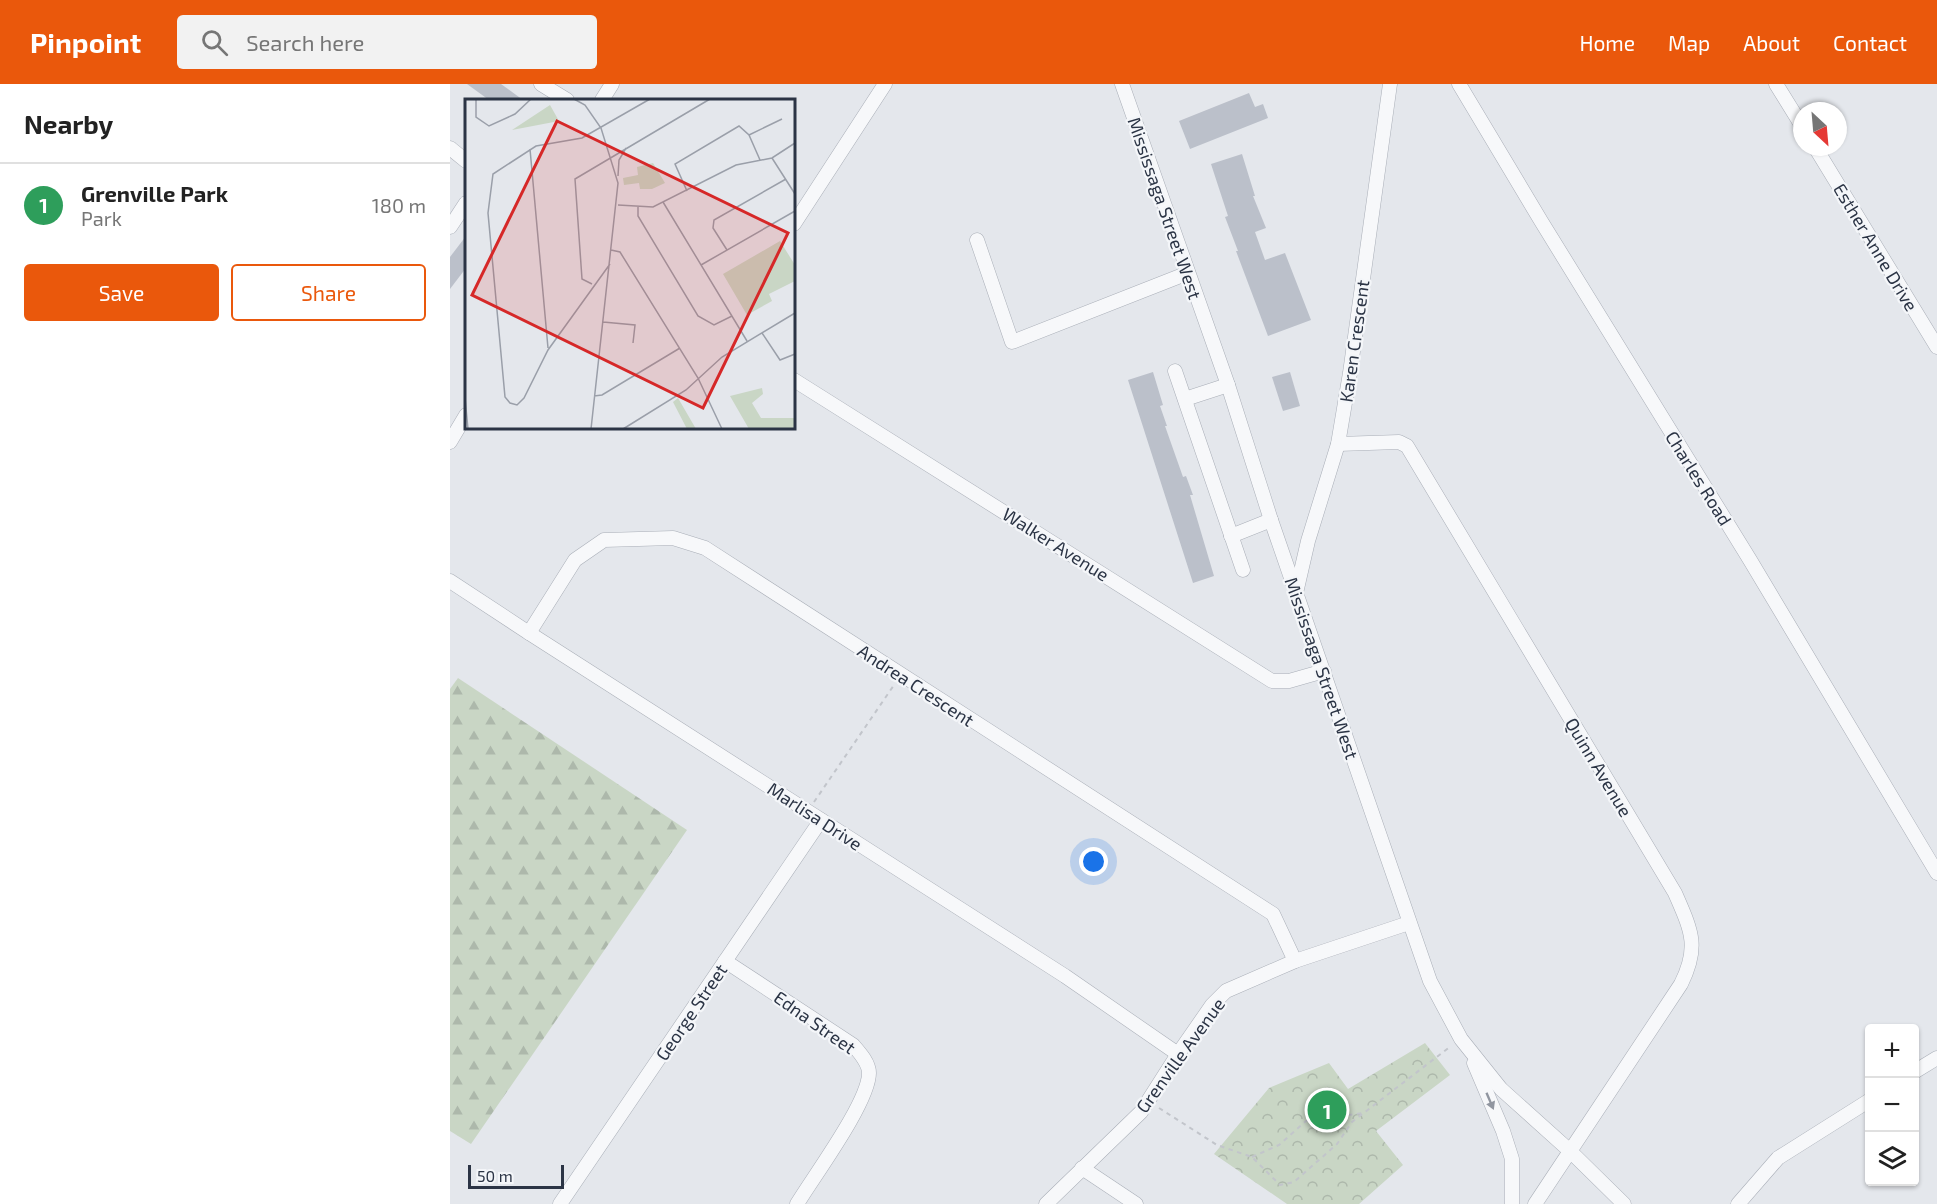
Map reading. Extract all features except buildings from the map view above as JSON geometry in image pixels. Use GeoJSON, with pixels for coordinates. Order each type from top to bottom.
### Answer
{"type":"FeatureCollection","features":[{"type":"Feature","properties":{"kind":"street"},"geometry":{"type":"LineString","coordinates":[[541,84],[565,99]]}},
{"type":"Feature","properties":{"kind":"street"},"geometry":{"type":"LineString","coordinates":[[603,99],[612,84]]}},
{"type":"Feature","properties":{"kind":"street"},"geometry":{"type":"LineString","coordinates":[[795,222],[885,84]]}},
{"type":"Feature","properties":{"kind":"street","name":"Mississaga Street West"},"geometry":{"type":"LineString","coordinates":[[1122,84],[1228,384],[1271,520],[1430,981],[1464,1043],[1501,1089],[1570,1151],[1624,1204]]}},
{"type":"Feature","properties":{"kind":"street","name":"Karen Crescent"},"geometry":{"type":"LineString","coordinates":[[1296,593],[1308,541],[1338,444],[1390,84]]}},
{"type":"Feature","properties":{"kind":"street","name":"Charles Road"},"geometry":{"type":"LineString","coordinates":[[1460,84],[1547,231],[1744,550],[1937,873]]}},
{"type":"Feature","properties":{"kind":"street"},"geometry":{"type":"LineString","coordinates":[[1776,84],[1793,111]]}},
{"type":"Feature","properties":{"kind":"street"},"geometry":{"type":"LineString","coordinates":[[450,148],[465,160]]}},
{"type":"Feature","properties":{"kind":"street","name":"Esther Anne Drive"},"geometry":{"type":"LineString","coordinates":[[1820,156],[1937,347]]}},
{"type":"Feature","properties":{"kind":"street"},"geometry":{"type":"LineString","coordinates":[[450,227],[465,204]]}},
{"type":"Feature","properties":{"kind":"street"},"geometry":{"type":"LineString","coordinates":[[977,240],[1012,342],[1188,273]]}},
{"type":"Feature","properties":{"kind":"street"},"geometry":{"type":"LineString","coordinates":[[1175,371],[1243,570]]}},
{"type":"Feature","properties":{"kind":"street","name":"Walker Avenue"},"geometry":{"type":"LineString","coordinates":[[795,381],[1272,681],[1289,681],[1324,671]]}},
{"type":"Feature","properties":{"kind":"street"},"geometry":{"type":"LineString","coordinates":[[1185,399],[1228,384]]}},
{"type":"Feature","properties":{"kind":"street"},"geometry":{"type":"LineString","coordinates":[[450,442],[465,417]]}},
{"type":"Feature","properties":{"kind":"street","name":"Quinn Avenue"},"geometry":{"type":"LineString","coordinates":[[1338,444],[1399,442],[1407,446],[1675,893],[1688,923],[1693,948],[1690,967],[1570,1151]]}},
{"type":"Feature","properties":{"kind":"street"},"geometry":{"type":"LineString","coordinates":[[1231,536],[1271,520]]}},
{"type":"Feature","properties":{"kind":"street","name":"Andrea Crescent"},"geometry":{"type":"LineString","coordinates":[[529,633],[576,560],[604,540],[673,538],[705,548],[1272,914],[1277,920],[1295,961]]}},
{"type":"Feature","properties":{"kind":"street","name":"Marlisa Drive"},"geometry":{"type":"LineString","coordinates":[[450,580],[1065,976],[1178,1054]]}},
{"type":"Feature","properties":{"kind":"street","name":"George Street"},"geometry":{"type":"LineString","coordinates":[[560,1204],[821,820]]}},
{"type":"Feature","properties":{"kind":"street","name":"Grenville Avenue"},"geometry":{"type":"LineString","coordinates":[[1046,1204],[1141,1112],[1212,1005],[1226,991],[1295,961],[1409,923]]}},
{"type":"Feature","properties":{"kind":"street","name":"Edna Street"},"geometry":{"type":"LineString","coordinates":[[725,961],[853,1045],[863,1057],[870,1071],[861,1102],[797,1204]]}},
{"type":"Feature","properties":{"kind":"street"},"geometry":{"type":"LineString","coordinates":[[1464,1043],[1510,1150],[1514,1167],[1512,1204]]}},
{"type":"Feature","properties":{"kind":"street"},"geometry":{"type":"LineString","coordinates":[[1919,1069],[1937,1058]]}},
{"type":"Feature","properties":{"kind":"street"},"geometry":{"type":"LineString","coordinates":[[1738,1204],[1778,1158],[1865,1103]]}},
{"type":"Feature","properties":{"kind":"street"},"geometry":{"type":"LineString","coordinates":[[1535,1204],[1570,1151]]}},
{"type":"Feature","properties":{"kind":"street"},"geometry":{"type":"LineString","coordinates":[[1082,1168],[1136,1204]]}},
{"type":"Feature","properties":{"kind":"path"},"geometry":{"type":"LineString","coordinates":[[808,812],[900,675]]}},
{"type":"Feature","properties":{"kind":"path"},"geometry":{"type":"LineString","coordinates":[[1149,1101],[1217,1145],[1252,1157],[1280,1185],[1294,1182],[1337,1144],[1352,1122],[1464,1043]]}},
{"type":"Feature","properties":{"kind":"path"},"geometry":{"type":"LineString","coordinates":[[1252,1157],[1279,1145],[1306,1120],[1364,1113]]}},
{"type":"Feature","properties":{"kind":"green space"},"geometry":{"type":"Polygon","coordinates":[[[458,678],[687,830],[471,1144],[450,1131],[450,689],[458,678]]]}},
{"type":"Feature","properties":{"kind":"green space"},"geometry":{"type":"Polygon","coordinates":[[[1425,1043],[1450,1075],[1376,1131],[1403,1165],[1359,1204],[1287,1204],[1214,1154],[1269,1088],[1329,1063],[1348,1089],[1425,1043]]]}},
{"type":"Feature","properties":{"kind":"place","name":"Grenville Park"},"geometry":{"type":"Point","coordinates":[1327,1110]}}]}
